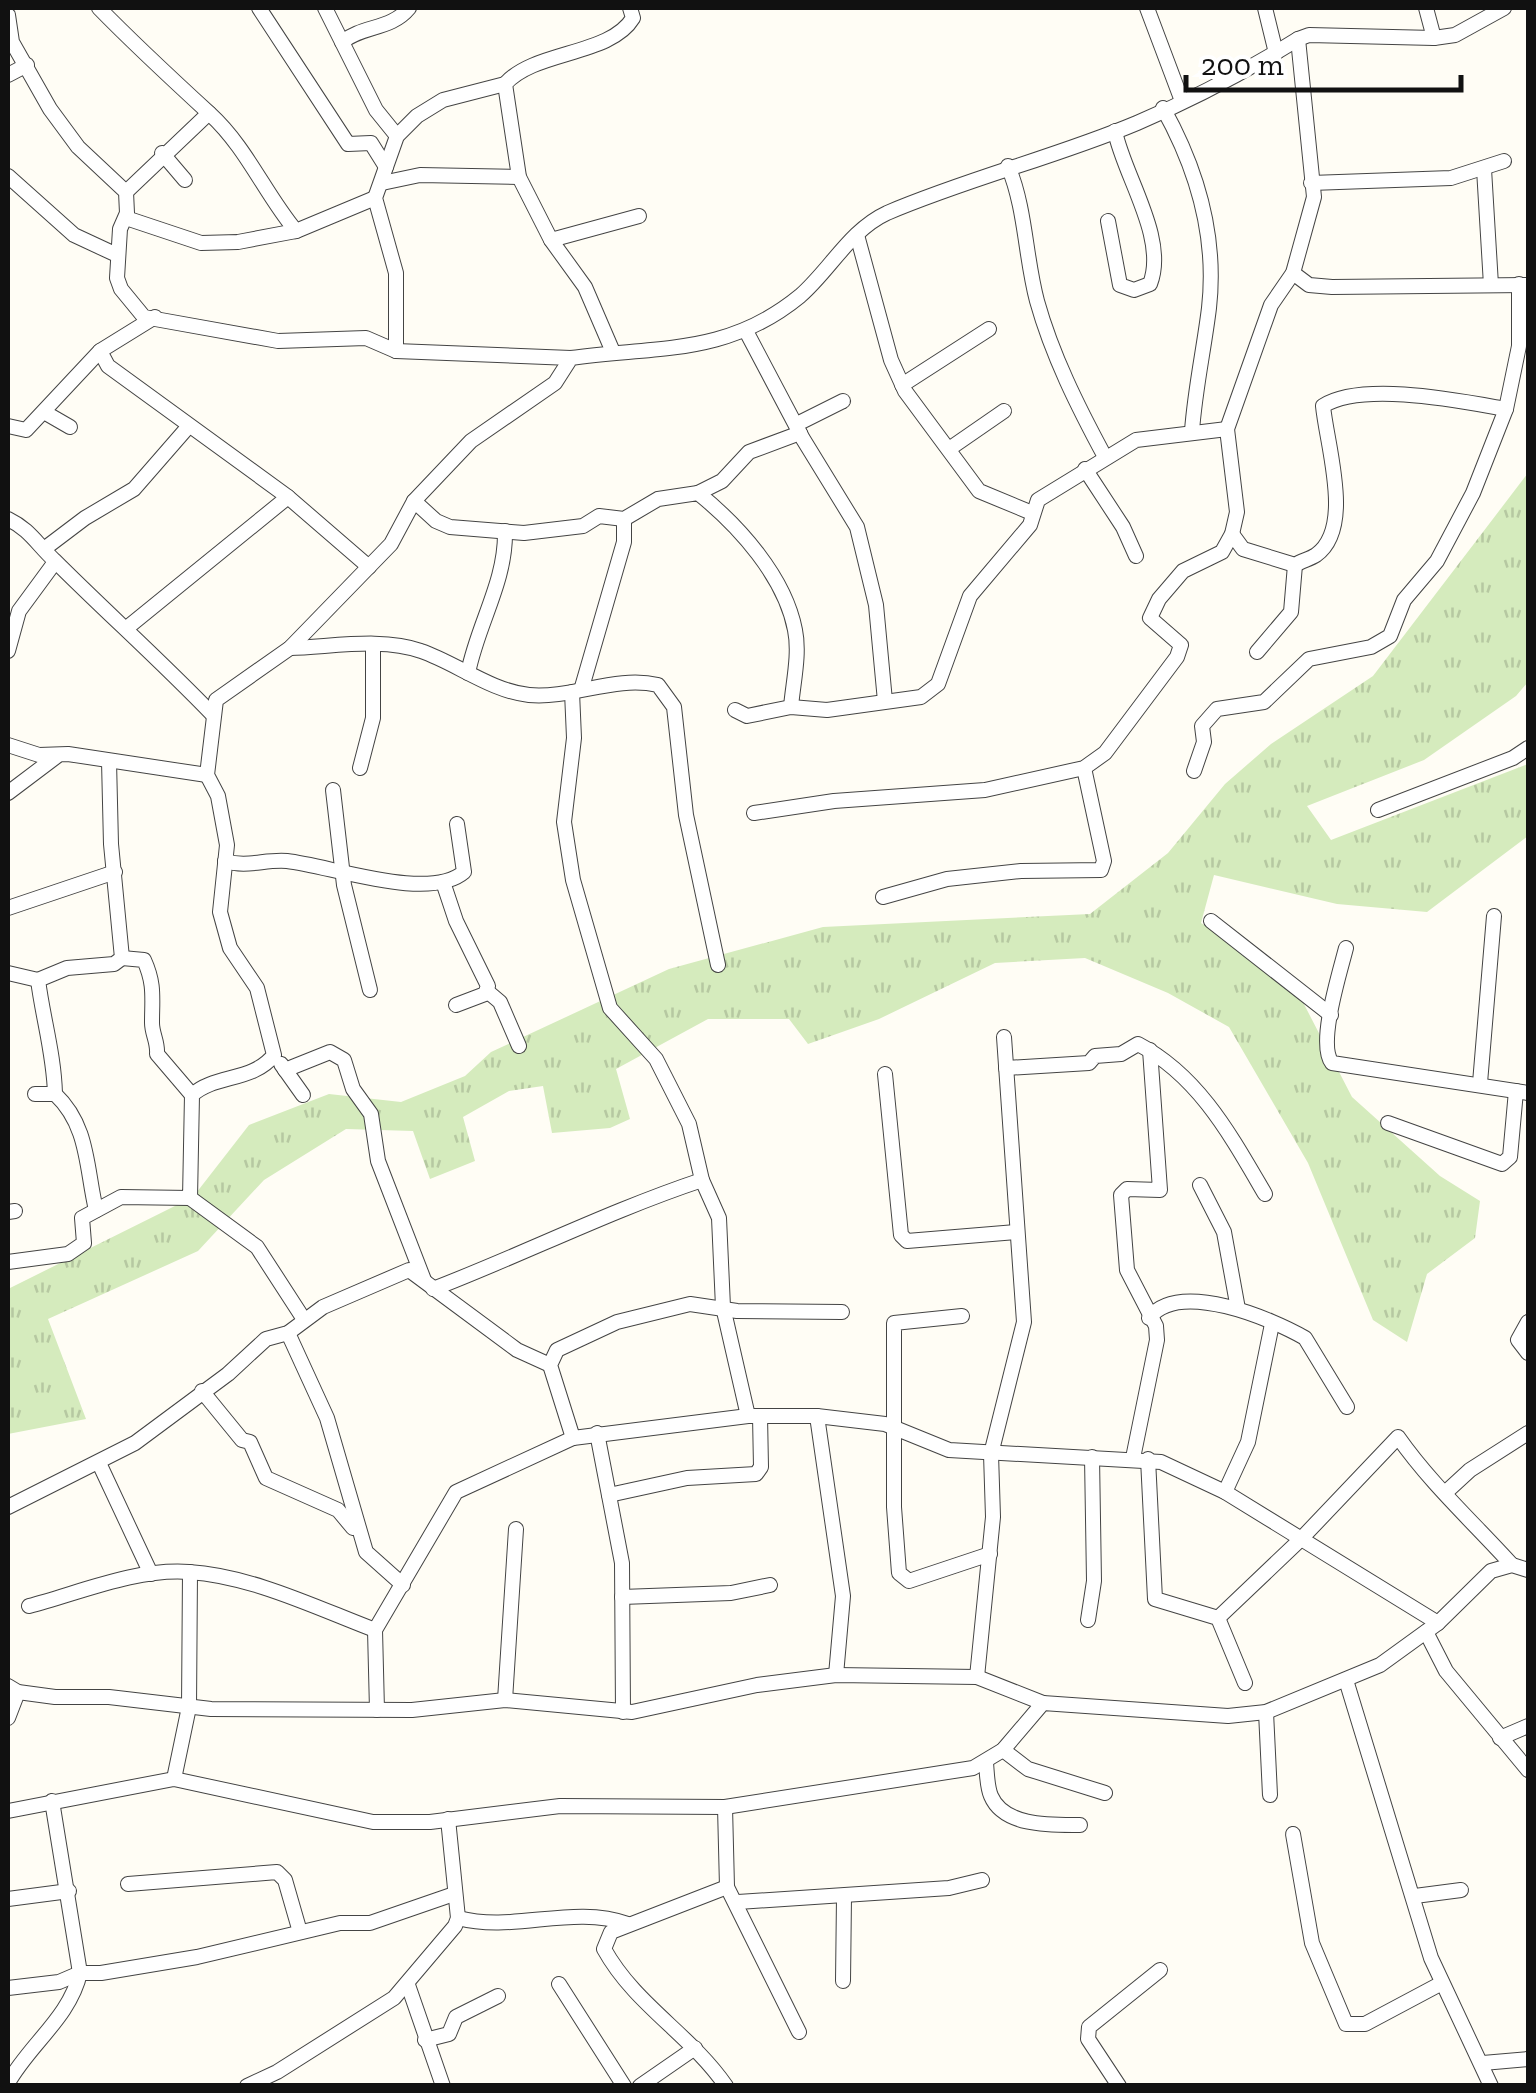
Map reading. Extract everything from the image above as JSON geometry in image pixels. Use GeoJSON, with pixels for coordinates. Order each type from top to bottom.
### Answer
{"type":"FeatureCollection","features":[{"type":"Feature","properties":{"kind":"street"},"geometry":{"type":"LineString","coordinates":[[99,8],[209,112],[252,163],[275,206],[296,231]]}},
{"type":"Feature","properties":{"kind":"street"},"geometry":{"type":"LineString","coordinates":[[258,8],[348,144],[371,143],[386,167]]}},
{"type":"Feature","properties":{"kind":"street"},"geometry":{"type":"LineString","coordinates":[[324,8],[376,110],[397,136]]}},
{"type":"Feature","properties":{"kind":"street"},"geometry":{"type":"LineString","coordinates":[[342,42],[357,32],[395,22],[409,8]]}},
{"type":"Feature","properties":{"kind":"street"},"geometry":{"type":"LineString","coordinates":[[396,351],[396,273],[378,190],[397,136],[443,100],[505,84],[528,66],[576,52],[626,28],[633,18],[630,8]]}},
{"type":"Feature","properties":{"kind":"street"},"geometry":{"type":"LineString","coordinates":[[1147,8],[1182,101]]}},
{"type":"Feature","properties":{"kind":"street"},"geometry":{"type":"LineString","coordinates":[[1265,8],[1276,53]]}},
{"type":"Feature","properties":{"kind":"street"},"geometry":{"type":"LineString","coordinates":[[1426,8],[1434,38]]}},
{"type":"Feature","properties":{"kind":"street"},"geometry":{"type":"LineString","coordinates":[[209,112],[162,153],[126,192],[126,218],[118,255],[121,289],[144,316],[278,341],[366,338],[396,351],[571,358],[687,349],[746,331],[802,294],[857,235],[883,215],[1008,166],[1115,130],[1182,101],[1298,39],[1309,35],[1454,35],[1504,8]]}},
{"type":"Feature","properties":{"kind":"street"},"geometry":{"type":"LineString","coordinates":[[8,15],[12,42],[78,148],[126,192]]}},
{"type":"Feature","properties":{"kind":"street"},"geometry":{"type":"LineString","coordinates":[[754,813],[985,790],[1084,768],[1105,754],[1178,657],[1181,645],[1150,618],[1159,599],[1183,571],[1222,552],[1232,534],[1236,512],[1228,429],[1271,305],[1293,273],[1314,196],[1298,39]]}},
{"type":"Feature","properties":{"kind":"street"},"geometry":{"type":"LineString","coordinates":[[8,75],[27,65]]}},
{"type":"Feature","properties":{"kind":"street"},"geometry":{"type":"LineString","coordinates":[[505,84],[519,177],[551,240],[586,288],[613,352]]}},
{"type":"Feature","properties":{"kind":"street"},"geometry":{"type":"LineString","coordinates":[[1163,108],[1191,165],[1206,218],[1209,306],[1192,431]]}},
{"type":"Feature","properties":{"kind":"street"},"geometry":{"type":"LineString","coordinates":[[1108,221],[1120,286],[1134,290],[1150,284],[1153,258],[1138,188],[1119,153],[1115,130]]}},
{"type":"Feature","properties":{"kind":"street"},"geometry":{"type":"LineString","coordinates":[[162,153],[185,180]]}},
{"type":"Feature","properties":{"kind":"street"},"geometry":{"type":"LineString","coordinates":[[1312,183],[1451,178],[1504,160]]}},
{"type":"Feature","properties":{"kind":"street"},"geometry":{"type":"LineString","coordinates":[[1008,166],[1018,190],[1038,302],[1072,395],[1105,456]]}},
{"type":"Feature","properties":{"kind":"street"},"geometry":{"type":"LineString","coordinates":[[1484,168],[1491,286]]}},
{"type":"Feature","properties":{"kind":"street"},"geometry":{"type":"LineString","coordinates":[[126,218],[200,243],[238,242],[296,231],[378,190],[441,174],[519,177]]}},
{"type":"Feature","properties":{"kind":"street"},"geometry":{"type":"LineString","coordinates":[[8,176],[74,234],[118,255]]}},
{"type":"Feature","properties":{"kind":"street"},"geometry":{"type":"LineString","coordinates":[[551,240],[638,216]]}},
{"type":"Feature","properties":{"kind":"street"},"geometry":{"type":"LineString","coordinates":[[857,235],[902,386],[979,491],[1032,512]]}},
{"type":"Feature","properties":{"kind":"street"},"geometry":{"type":"LineString","coordinates":[[1194,771],[1204,742],[1202,726],[1217,709],[1264,702],[1309,659],[1371,647],[1390,636],[1404,600],[1437,561],[1473,493],[1506,409],[1519,346],[1524,284],[1332,288],[1309,285],[1293,273]]}},
{"type":"Feature","properties":{"kind":"street"},"geometry":{"type":"LineString","coordinates":[[8,426],[26,430],[100,351],[155,317]]}},
{"type":"Feature","properties":{"kind":"street"},"geometry":{"type":"LineString","coordinates":[[902,386],[989,329]]}},
{"type":"Feature","properties":{"kind":"street"},"geometry":{"type":"LineString","coordinates":[[746,331],[798,429],[857,526],[876,606],[885,701]]}},
{"type":"Feature","properties":{"kind":"street"},"geometry":{"type":"LineString","coordinates":[[100,351],[108,366],[288,497],[369,567]]}},
{"type":"Feature","properties":{"kind":"street"},"geometry":{"type":"LineString","coordinates":[[303,1095],[274,1054],[257,988],[227,940],[220,902],[225,826],[218,796],[207,776],[216,700],[290,648],[391,544],[414,501],[471,441],[555,383],[571,358]]}},
{"type":"Feature","properties":{"kind":"street"},"geometry":{"type":"LineString","coordinates":[[1232,534],[1243,549],[1295,565],[1316,555],[1329,539],[1338,516],[1323,406],[1351,395],[1447,400],[1506,409]]}},
{"type":"Feature","properties":{"kind":"street"},"geometry":{"type":"LineString","coordinates":[[414,501],[436,521],[450,526],[506,531],[583,526],[598,516],[624,519],[658,499],[698,494],[722,480],[748,452],[798,429],[843,401]]}},
{"type":"Feature","properties":{"kind":"street"},"geometry":{"type":"LineString","coordinates":[[948,448],[1004,411]]}},
{"type":"Feature","properties":{"kind":"street"},"geometry":{"type":"LineString","coordinates":[[44,412],[70,427]]}},
{"type":"Feature","properties":{"kind":"street"},"geometry":{"type":"LineString","coordinates":[[44,550],[85,518],[134,490],[188,427]]}},
{"type":"Feature","properties":{"kind":"street"},"geometry":{"type":"LineString","coordinates":[[735,710],[747,716],[791,707],[827,710],[921,697],[938,684],[970,596],[1024,533],[1038,500],[1136,440],[1228,429]]}},
{"type":"Feature","properties":{"kind":"street"},"geometry":{"type":"LineString","coordinates":[[1086,468],[1124,527],[1136,556]]}},
{"type":"Feature","properties":{"kind":"street"},"geometry":{"type":"LineString","coordinates":[[698,494],[757,554],[788,610],[796,644],[791,707]]}},
{"type":"Feature","properties":{"kind":"street"},"geometry":{"type":"LineString","coordinates":[[128,627],[288,497]]}},
{"type":"Feature","properties":{"kind":"street"},"geometry":{"type":"LineString","coordinates":[[8,519],[26,528],[212,714]]}},
{"type":"Feature","properties":{"kind":"street"},"geometry":{"type":"LineString","coordinates":[[609,1495],[686,1478],[756,1474],[761,1468],[754,1416],[723,1307],[719,1218],[702,1180],[690,1124],[656,1059],[610,1008],[573,880],[564,822],[577,690],[624,542],[624,519]]}},
{"type":"Feature","properties":{"kind":"street"},"geometry":{"type":"LineString","coordinates":[[468,673],[480,624],[506,563],[506,531]]}},
{"type":"Feature","properties":{"kind":"street"},"geometry":{"type":"LineString","coordinates":[[8,651],[18,611],[56,562]]}},
{"type":"Feature","properties":{"kind":"street"},"geometry":{"type":"LineString","coordinates":[[1257,652],[1291,612],[1295,565]]}},
{"type":"Feature","properties":{"kind":"street"},"geometry":{"type":"LineString","coordinates":[[290,648],[372,646],[420,650],[525,695],[648,682],[658,685],[674,706],[686,815],[718,965]]}},
{"type":"Feature","properties":{"kind":"street"},"geometry":{"type":"LineString","coordinates":[[360,768],[373,718],[372,646]]}},
{"type":"Feature","properties":{"kind":"street"},"geometry":{"type":"LineString","coordinates":[[8,745],[39,755],[58,754],[207,776]]}},
{"type":"Feature","properties":{"kind":"street"},"geometry":{"type":"LineString","coordinates":[[1378,810],[1513,758],[1528,748]]}},
{"type":"Feature","properties":{"kind":"street"},"geometry":{"type":"LineString","coordinates":[[8,793],[58,754]]}},
{"type":"Feature","properties":{"kind":"street"},"geometry":{"type":"LineString","coordinates":[[109,762],[122,958]]}},
{"type":"Feature","properties":{"kind":"street"},"geometry":{"type":"LineString","coordinates":[[883,898],[947,880],[1021,871],[1101,870],[1104,861],[1084,768]]}},
{"type":"Feature","properties":{"kind":"street"},"geometry":{"type":"LineString","coordinates":[[333,790],[344,872],[370,990]]}},
{"type":"Feature","properties":{"kind":"street"},"geometry":{"type":"LineString","coordinates":[[225,861],[241,866],[283,860],[360,878],[444,882],[464,872],[457,824]]}},
{"type":"Feature","properties":{"kind":"street"},"geometry":{"type":"LineString","coordinates":[[8,908],[114,872]]}},
{"type":"Feature","properties":{"kind":"street"},"geometry":{"type":"LineString","coordinates":[[444,882],[487,990],[500,1002],[519,1046]]}},
{"type":"Feature","properties":{"kind":"street"},"geometry":{"type":"LineString","coordinates":[[1480,1083],[1494,916]]}},
{"type":"Feature","properties":{"kind":"street"},"geometry":{"type":"LineString","coordinates":[[1211,921],[1332,1014]]}},
{"type":"Feature","properties":{"kind":"street"},"geometry":{"type":"LineString","coordinates":[[1346,948],[1326,1054],[1332,1063],[1522,1092],[1510,1157],[1502,1164],[1388,1124]]}},
{"type":"Feature","properties":{"kind":"street"},"geometry":{"type":"LineString","coordinates":[[8,973],[38,980],[50,972],[114,964],[122,958],[144,960],[155,990],[152,1027],[157,1054],[192,1095],[190,1198]]}},
{"type":"Feature","properties":{"kind":"street"},"geometry":{"type":"LineString","coordinates":[[38,980],[43,1023],[54,1055],[55,1094],[76,1121],[88,1147],[86,1173],[96,1210]]}},
{"type":"Feature","properties":{"kind":"street"},"geometry":{"type":"LineString","coordinates":[[456,1006],[487,990]]}},
{"type":"Feature","properties":{"kind":"street"},"geometry":{"type":"LineString","coordinates":[[977,1678],[990,1554],[992,1454],[1024,1322],[1004,1037]]}},
{"type":"Feature","properties":{"kind":"street"},"geometry":{"type":"LineString","coordinates":[[1006,1068],[1089,1064],[1095,1056],[1121,1054],[1138,1044],[1178,1066],[1230,1133],[1265,1194]]}},
{"type":"Feature","properties":{"kind":"street"},"geometry":{"type":"LineString","coordinates":[[1150,1050],[1160,1190],[1127,1190],[1122,1195],[1127,1270],[1156,1326],[1157,1352],[1140,1458],[1155,1599],[1218,1618]]}},
{"type":"Feature","properties":{"kind":"street"},"geometry":{"type":"LineString","coordinates":[[286,1070],[330,1052],[348,1067],[353,1089],[371,1114],[378,1161],[428,1284]]}},
{"type":"Feature","properties":{"kind":"street"},"geometry":{"type":"LineString","coordinates":[[192,1095],[263,1066],[274,1054]]}},
{"type":"Feature","properties":{"kind":"street"},"geometry":{"type":"LineString","coordinates":[[886,1074],[901,1236],[906,1241],[1016,1232]]}},
{"type":"Feature","properties":{"kind":"street"},"geometry":{"type":"LineString","coordinates":[[35,1094],[55,1094]]}},
{"type":"Feature","properties":{"kind":"street"},"geometry":{"type":"LineString","coordinates":[[428,1284],[516,1257],[542,1240],[626,1205],[702,1180]]}},
{"type":"Feature","properties":{"kind":"street"},"geometry":{"type":"LineString","coordinates":[[1200,1185],[1224,1232],[1238,1309]]}},
{"type":"Feature","properties":{"kind":"street"},"geometry":{"type":"LineString","coordinates":[[8,1262],[68,1254],[84,1242],[82,1218],[121,1197],[190,1198],[257,1247],[303,1318]]}},
{"type":"Feature","properties":{"kind":"street"},"geometry":{"type":"LineString","coordinates":[[8,1507],[135,1443],[266,1339],[288,1334],[303,1318],[409,1270],[516,1350],[550,1365]]}},
{"type":"Feature","properties":{"kind":"street"},"geometry":{"type":"LineString","coordinates":[[1150,1318],[1162,1308],[1194,1301],[1238,1309],[1305,1338],[1347,1407]]}},
{"type":"Feature","properties":{"kind":"street"},"geometry":{"type":"LineString","coordinates":[[573,1438],[550,1365],[557,1350],[617,1322],[690,1304],[842,1312]]}},
{"type":"Feature","properties":{"kind":"street"},"geometry":{"type":"LineString","coordinates":[[962,1316],[894,1322],[894,1507],[904,1581],[950,1570],[990,1554]]}},
{"type":"Feature","properties":{"kind":"street"},"geometry":{"type":"LineString","coordinates":[[1528,1322],[1518,1340],[1528,1353]]}},
{"type":"Feature","properties":{"kind":"street"},"geometry":{"type":"LineString","coordinates":[[1225,1492],[1248,1442],[1272,1324]]}},
{"type":"Feature","properties":{"kind":"street"},"geometry":{"type":"LineString","coordinates":[[288,1334],[327,1418],[357,1532],[366,1552],[403,1585]]}},
{"type":"Feature","properties":{"kind":"street"},"geometry":{"type":"LineString","coordinates":[[202,1391],[242,1440],[250,1442],[266,1478],[338,1510],[357,1532]]}},
{"type":"Feature","properties":{"kind":"street"},"geometry":{"type":"LineString","coordinates":[[378,1710],[375,1630],[456,1492],[573,1438],[754,1416],[817,1416],[897,1428],[940,1448],[992,1454],[1140,1458],[1225,1492],[1432,1628],[1446,1671],[1528,1770]]}},
{"type":"Feature","properties":{"kind":"street"},"geometry":{"type":"LineString","coordinates":[[817,1416],[842,1596],[836,1674]]}},
{"type":"Feature","properties":{"kind":"street"},"geometry":{"type":"LineString","coordinates":[[597,1433],[622,1563],[623,1712]]}},
{"type":"Feature","properties":{"kind":"street"},"geometry":{"type":"LineString","coordinates":[[1446,1492],[1470,1470],[1528,1434]]}},
{"type":"Feature","properties":{"kind":"street"},"geometry":{"type":"LineString","coordinates":[[1218,1618],[1301,1539],[1323,1511],[1398,1437],[1431,1484],[1446,1492],[1512,1565],[1528,1570]]}},
{"type":"Feature","properties":{"kind":"street"},"geometry":{"type":"LineString","coordinates":[[1088,1620],[1094,1558],[1092,1457]]}},
{"type":"Feature","properties":{"kind":"street"},"geometry":{"type":"LineString","coordinates":[[99,1462],[151,1574]]}},
{"type":"Feature","properties":{"kind":"street"},"geometry":{"type":"LineString","coordinates":[[504,1700],[516,1529]]}},
{"type":"Feature","properties":{"kind":"street"},"geometry":{"type":"LineString","coordinates":[[8,1718],[12,1689],[189,1707],[378,1710],[504,1700],[623,1712],[836,1674],[977,1678],[1043,1703],[1228,1716],[1266,1712],[1380,1665],[1432,1628],[1491,1572],[1512,1565]]}},
{"type":"Feature","properties":{"kind":"street"},"geometry":{"type":"LineString","coordinates":[[29,1606],[151,1574],[190,1572],[295,1599],[375,1630]]}},
{"type":"Feature","properties":{"kind":"street"},"geometry":{"type":"LineString","coordinates":[[174,1779],[189,1707],[190,1572]]}},
{"type":"Feature","properties":{"kind":"street"},"geometry":{"type":"LineString","coordinates":[[622,1596],[731,1593],[770,1585]]}},
{"type":"Feature","properties":{"kind":"street"},"geometry":{"type":"LineString","coordinates":[[1218,1618],[1244,1683]]}},
{"type":"Feature","properties":{"kind":"street"},"geometry":{"type":"LineString","coordinates":[[1346,1680],[1384,1811],[1442,1983],[1491,2086]]}},
{"type":"Feature","properties":{"kind":"street"},"geometry":{"type":"LineString","coordinates":[[8,1811],[174,1779],[372,1822],[448,1819],[560,1806],[725,1807],[842,1792],[986,1763],[1003,1750],[1043,1703]]}},
{"type":"Feature","properties":{"kind":"street"},"geometry":{"type":"LineString","coordinates":[[1266,1712],[1270,1796]]}},
{"type":"Feature","properties":{"kind":"street"},"geometry":{"type":"LineString","coordinates":[[1500,1738],[1528,1726]]}},
{"type":"Feature","properties":{"kind":"street"},"geometry":{"type":"LineString","coordinates":[[1003,1750],[1028,1769],[1105,1793]]}},
{"type":"Feature","properties":{"kind":"street"},"geometry":{"type":"LineString","coordinates":[[986,1763],[991,1796],[1007,1813],[1032,1824],[1080,1826]]}},
{"type":"Feature","properties":{"kind":"street"},"geometry":{"type":"LineString","coordinates":[[8,2084],[14,2063],[50,2029],[76,1990],[80,1972],[52,1800]]}},
{"type":"Feature","properties":{"kind":"street"},"geometry":{"type":"LineString","coordinates":[[725,1807],[727,1887],[738,1902],[776,1992],[798,2032]]}},
{"type":"Feature","properties":{"kind":"street"},"geometry":{"type":"LineString","coordinates":[[246,2086],[275,2079],[408,1985],[458,1918],[448,1819]]}},
{"type":"Feature","properties":{"kind":"street"},"geometry":{"type":"LineString","coordinates":[[1293,1834],[1312,1944],[1346,2024],[1365,2024],[1442,1983]]}},
{"type":"Feature","properties":{"kind":"street"},"geometry":{"type":"LineString","coordinates":[[128,1884],[277,1872],[285,1880],[300,1932]]}},
{"type":"Feature","properties":{"kind":"street"},"geometry":{"type":"LineString","coordinates":[[738,1902],[950,1888],[982,1880]]}},
{"type":"Feature","properties":{"kind":"street"},"geometry":{"type":"LineString","coordinates":[[458,1918],[492,1926],[564,1916],[628,1924],[727,1887]]}},
{"type":"Feature","properties":{"kind":"street"},"geometry":{"type":"LineString","coordinates":[[8,1899],[69,1890]]}},
{"type":"Feature","properties":{"kind":"street"},"geometry":{"type":"LineString","coordinates":[[1415,1896],[1461,1890]]}},
{"type":"Feature","properties":{"kind":"street"},"geometry":{"type":"LineString","coordinates":[[8,1988],[59,1982],[80,1972],[101,1974],[197,1957],[340,1923],[370,1923],[454,1894]]}},
{"type":"Feature","properties":{"kind":"street"},"geometry":{"type":"LineString","coordinates":[[843,1982],[844,1897]]}},
{"type":"Feature","properties":{"kind":"street"},"geometry":{"type":"LineString","coordinates":[[610,1924],[604,1950],[640,2002],[695,2048],[726,2086]]}},
{"type":"Feature","properties":{"kind":"street"},"geometry":{"type":"LineString","coordinates":[[1119,2086],[1088,2039],[1089,2027],[1160,1970]]}},
{"type":"Feature","properties":{"kind":"street"},"geometry":{"type":"LineString","coordinates":[[558,1984],[624,2086]]}},
{"type":"Feature","properties":{"kind":"street"},"geometry":{"type":"LineString","coordinates":[[408,1985],[443,2086]]}},
{"type":"Feature","properties":{"kind":"street"},"geometry":{"type":"LineString","coordinates":[[425,2040],[449,2034],[456,2017],[498,1996]]}},
{"type":"Feature","properties":{"kind":"street"},"geometry":{"type":"LineString","coordinates":[[640,2086],[695,2048]]}},
{"type":"Feature","properties":{"kind":"street"},"geometry":{"type":"LineString","coordinates":[[1482,2063],[1528,2059]]}},
{"type":"Feature","properties":{"kind":"green space"},"geometry":{"type":"Polygon","coordinates":[[[1528,473],[1528,682],[1516,696],[1424,760],[1307,806],[1331,840],[1528,764],[1528,836],[1427,912],[1337,904],[1214,875],[1201,923],[1292,981],[1352,1097],[1440,1176],[1480,1201],[1475,1238],[1427,1274],[1407,1342],[1373,1320],[1308,1163],[1229,1027],[1168,993],[1085,958],[995,963],[879,1019],[808,1044],[789,1019],[708,1019],[616,1069],[630,1119],[610,1128],[552,1133],[543,1086],[509,1091],[463,1117],[475,1161],[430,1179],[413,1131],[346,1129],[264,1180],[198,1251],[48,1319],[86,1419],[8,1434],[8,1289],[193,1197],[249,1125],[329,1094],[401,1102],[465,1076],[491,1052],[669,969],[823,927],[1090,914],[1168,853],[1225,784],[1271,744],[1373,676],[1528,473]]]}}]}
